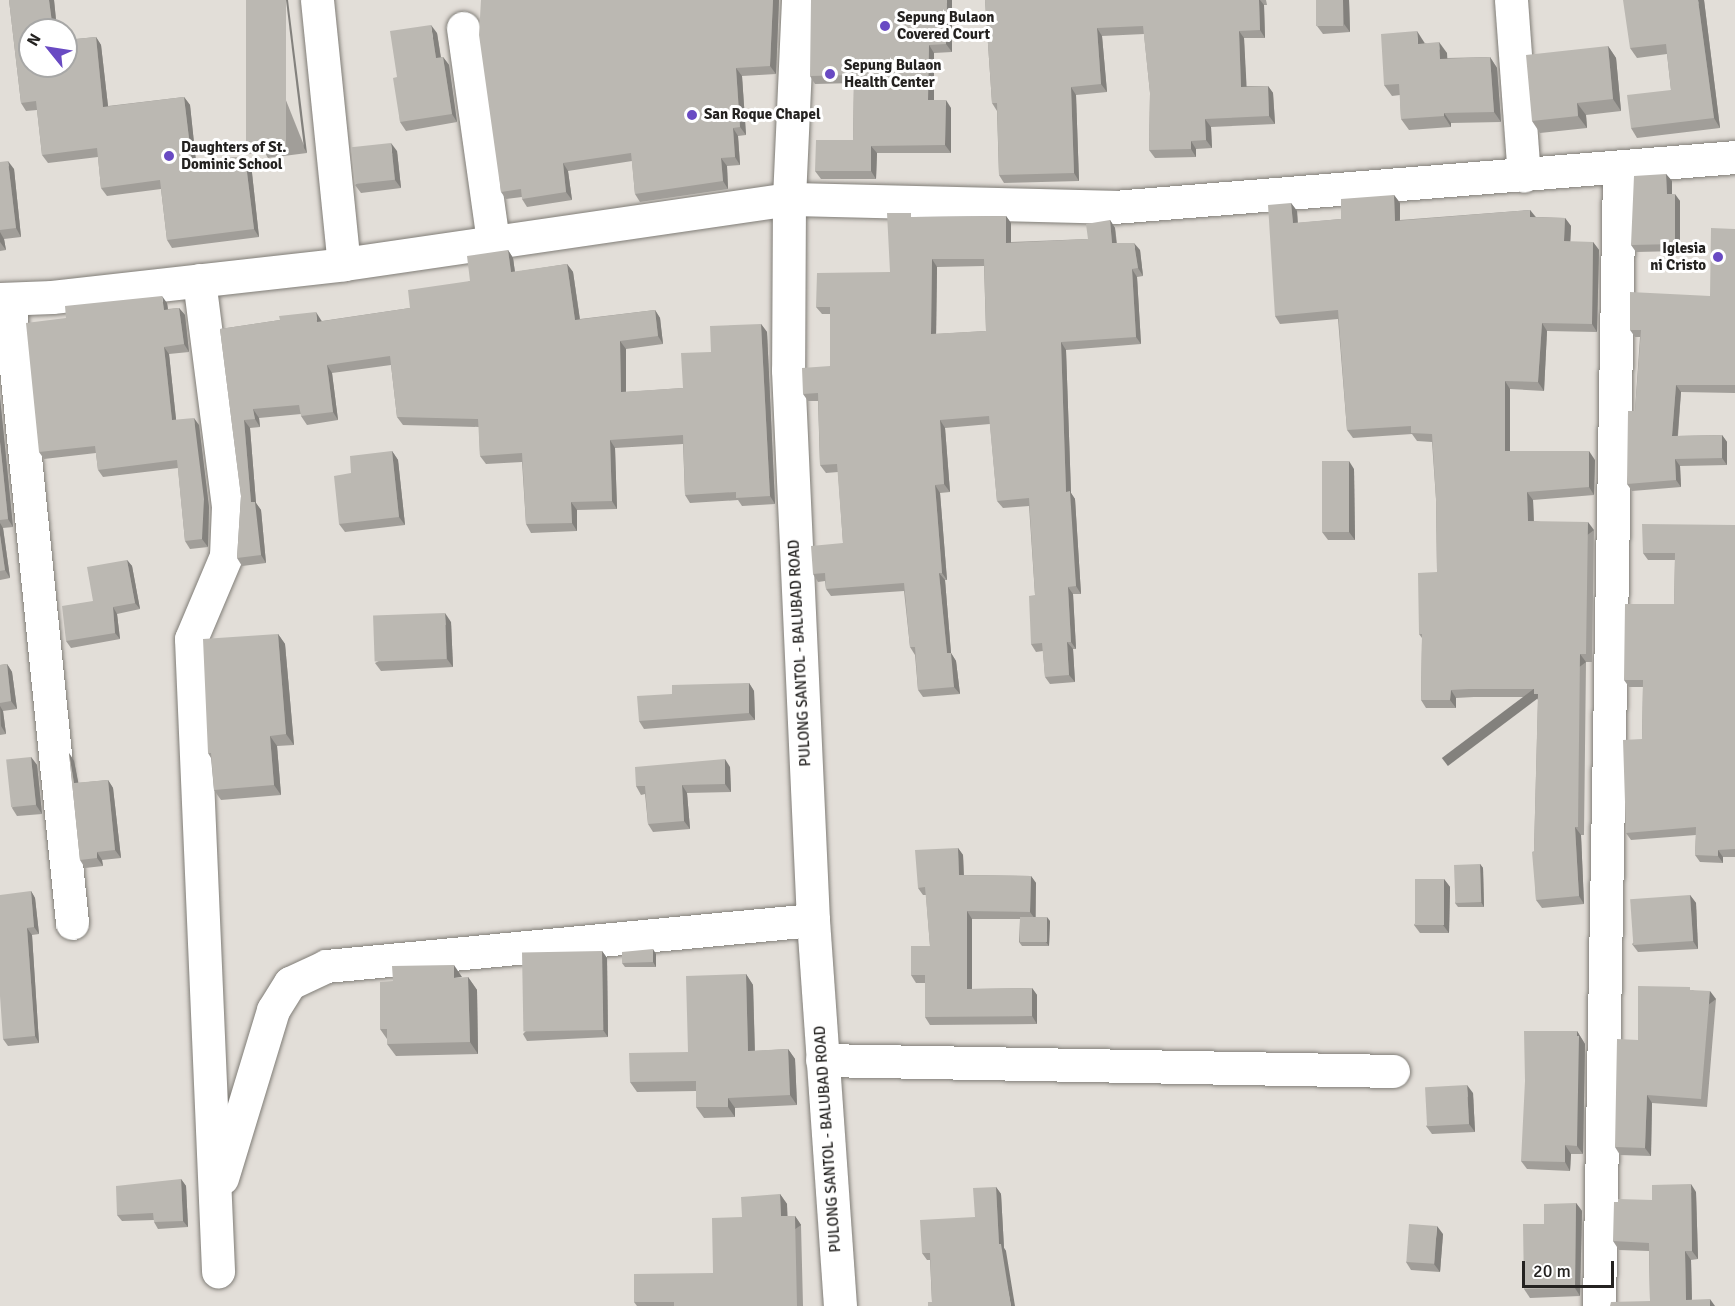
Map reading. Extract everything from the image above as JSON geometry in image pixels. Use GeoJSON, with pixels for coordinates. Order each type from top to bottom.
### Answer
{"type":"FeatureCollection","features":[{"type":"Feature","properties":{"kind":"street"},"geometry":{"type":"LineString","coordinates":[[317,0],[344,264]]}},
{"type":"Feature","properties":{"kind":"street","name":"PULONG SANTOL - BALUBAD ROAD"},"geometry":{"type":"LineString","coordinates":[[798,0],[789,199],[789,381],[813,920],[840,1306]]}},
{"type":"Feature","properties":{"kind":"street"},"geometry":{"type":"LineString","coordinates":[[1511,0],[1524,176]]}},
{"type":"Feature","properties":{"kind":"street"},"geometry":{"type":"LineString","coordinates":[[464,28],[493,241]]}},
{"type":"Feature","properties":{"kind":"street"},"geometry":{"type":"LineString","coordinates":[[72,923],[5,299],[52,297],[344,264],[789,199],[1114,207],[1250,194],[1524,176],[1735,157]]}},
{"type":"Feature","properties":{"kind":"street"},"geometry":{"type":"LineString","coordinates":[[1599,1306],[1619,167]]}},
{"type":"Feature","properties":{"kind":"street"},"geometry":{"type":"LineString","coordinates":[[199,280],[228,506],[226,556],[191,639],[218,1271]]}},
{"type":"Feature","properties":{"kind":"street"},"geometry":{"type":"LineString","coordinates":[[215,1202],[273,1010],[290,983],[326,966],[813,920]]}},
{"type":"Feature","properties":{"kind":"street"},"geometry":{"type":"LineString","coordinates":[[822,1060],[1393,1071]]}},
{"type":"Feature","properties":{"kind":"building"},"geometry":{"type":"Polygon","coordinates":[[[9,0],[49,0],[51,18],[18,18],[18,77],[9,0]]]}},
{"type":"Feature","properties":{"kind":"building"},"geometry":{"type":"Polygon","coordinates":[[[246,0],[286,0],[286,154],[246,154],[246,0]]]}},
{"type":"Feature","properties":{"kind":"building"},"geometry":{"type":"Polygon","coordinates":[[[481,0],[773,0],[770,66],[736,68],[740,127],[733,128],[735,157],[721,158],[723,181],[635,194],[631,153],[563,163],[566,192],[522,199],[521,189],[501,192],[479,35],[481,0]]]}},
{"type":"Feature","properties":{"kind":"building"},"geometry":{"type":"Polygon","coordinates":[[[811,0],[947,0],[946,44],[929,45],[928,100],[946,100],[945,145],[871,146],[871,171],[815,171],[816,140],[853,140],[854,75],[810,76],[811,0]]]}},
{"type":"Feature","properties":{"kind":"building"},"geometry":{"type":"Polygon","coordinates":[[[985,0],[1259,0],[1260,30],[1239,31],[1241,87],[1268,86],[1269,116],[1205,119],[1206,140],[1191,141],[1191,149],[1149,150],[1150,93],[1143,26],[1097,28],[1101,84],[1071,87],[1074,173],[999,175],[997,103],[992,103],[985,0]]]}},
{"type":"Feature","properties":{"kind":"building"},"geometry":{"type":"Polygon","coordinates":[[[1316,0],[1343,0],[1343,26],[1316,26],[1316,0]]]}},
{"type":"Feature","properties":{"kind":"building"},"geometry":{"type":"Polygon","coordinates":[[[1623,0],[1698,0],[1714,118],[1631,128],[1627,95],[1671,90],[1666,44],[1630,48],[1623,0]]]}},
{"type":"Feature","properties":{"kind":"building"},"geometry":{"type":"Polygon","coordinates":[[[431,25],[436,58],[443,57],[452,114],[400,122],[393,78],[397,77],[390,31],[431,25]]]}},
{"type":"Feature","properties":{"kind":"building"},"geometry":{"type":"Polygon","coordinates":[[[1417,31],[1418,44],[1439,42],[1440,59],[1490,57],[1494,112],[1444,113],[1444,116],[1401,119],[1399,84],[1384,85],[1381,34],[1417,31]]]}},
{"type":"Feature","properties":{"kind":"building"},"geometry":{"type":"Polygon","coordinates":[[[96,37],[103,107],[184,97],[192,163],[245,156],[254,229],[167,240],[160,180],[101,188],[97,148],[42,155],[36,101],[21,103],[18,78],[78,78],[78,39],[96,37]]]}},
{"type":"Feature","properties":{"kind":"building"},"geometry":{"type":"Polygon","coordinates":[[[1608,46],[1613,99],[1577,103],[1578,116],[1532,121],[1526,55],[1608,46]]]}},
{"type":"Feature","properties":{"kind":"building"},"geometry":{"type":"Polygon","coordinates":[[[391,143],[395,180],[355,184],[351,147],[391,143]]]}},
{"type":"Feature","properties":{"kind":"building"},"geometry":{"type":"Polygon","coordinates":[[[8,161],[16,228],[0,230],[0,162],[8,161]]]}},
{"type":"Feature","properties":{"kind":"building"},"geometry":{"type":"Polygon","coordinates":[[[1666,174],[1667,194],[1675,194],[1675,244],[1631,245],[1634,176],[1666,174]]]}},
{"type":"Feature","properties":{"kind":"building"},"geometry":{"type":"Polygon","coordinates":[[[1394,195],[1395,221],[1530,210],[1530,217],[1565,218],[1564,241],[1593,242],[1592,324],[1542,323],[1538,382],[1505,381],[1505,451],[1589,451],[1589,487],[1527,492],[1528,521],[1588,522],[1586,654],[1580,654],[1578,827],[1575,827],[1579,896],[1536,900],[1532,852],[1534,851],[1538,694],[1534,694],[1534,689],[1451,690],[1450,700],[1421,700],[1422,634],[1419,634],[1418,573],[1437,572],[1432,434],[1411,433],[1411,426],[1347,430],[1338,310],[1275,316],[1268,205],[1291,203],[1293,223],[1341,219],[1341,199],[1394,195]]]}},
{"type":"Feature","properties":{"kind":"building"},"geometry":{"type":"Polygon","coordinates":[[[887,213],[911,213],[911,217],[1006,216],[1006,243],[1088,239],[1086,224],[1110,220],[1112,243],[1134,243],[1138,268],[1132,269],[1136,337],[1061,342],[1066,492],[1070,491],[1076,586],[1068,587],[1071,642],[1067,642],[1069,675],[1045,677],[1042,643],[1031,644],[1029,596],[1035,595],[1029,498],[997,501],[989,416],[940,420],[944,484],[935,485],[942,573],[939,573],[947,653],[951,653],[954,687],[918,690],[915,647],[910,647],[904,583],[826,589],[825,573],[813,574],[811,546],[843,543],[837,464],[820,465],[818,393],[803,394],[802,368],[830,366],[830,307],[816,307],[817,273],[890,272],[887,213]],[[932,259],[931,334],[986,331],[984,259],[932,259]]]}},
{"type":"Feature","properties":{"kind":"building"},"geometry":{"type":"Polygon","coordinates":[[[1711,228],[1735,229],[1735,385],[1676,385],[1672,436],[1722,435],[1722,458],[1675,459],[1676,480],[1627,484],[1628,411],[1635,411],[1641,330],[1630,330],[1630,292],[1710,296],[1711,228]]]}},
{"type":"Feature","properties":{"kind":"building"},"geometry":{"type":"Polygon","coordinates":[[[508,250],[511,272],[567,264],[575,320],[655,310],[658,336],[620,341],[621,392],[683,388],[681,353],[711,352],[710,326],[761,324],[770,496],[736,498],[736,492],[685,495],[683,435],[610,440],[612,501],[571,502],[572,523],[526,524],[522,453],[480,456],[478,419],[397,417],[390,356],[327,365],[333,412],[301,416],[299,405],[253,409],[255,419],[244,420],[251,502],[255,502],[261,555],[237,558],[241,496],[220,329],[280,320],[279,316],[316,312],[317,322],[410,308],[408,290],[470,281],[467,256],[508,250]]]}},
{"type":"Feature","properties":{"kind":"building"},"geometry":{"type":"Polygon","coordinates":[[[162,296],[164,310],[179,308],[184,344],[164,347],[172,420],[194,418],[204,499],[202,539],[185,541],[177,460],[98,470],[95,446],[39,452],[26,323],[66,318],[65,306],[162,296]]]}},
{"type":"Feature","properties":{"kind":"building"},"geometry":{"type":"Polygon","coordinates":[[[0,442],[8,519],[0,520],[0,442]]]}},
{"type":"Feature","properties":{"kind":"building"},"geometry":{"type":"Polygon","coordinates":[[[392,451],[399,517],[339,524],[334,476],[351,473],[350,456],[392,451]]]}},
{"type":"Feature","properties":{"kind":"building"},"geometry":{"type":"Polygon","coordinates":[[[1322,461],[1349,461],[1349,532],[1322,532],[1322,461]]]}},
{"type":"Feature","properties":{"kind":"building"},"geometry":{"type":"Polygon","coordinates":[[[1642,524],[1735,525],[1735,849],[1718,850],[1718,856],[1695,855],[1696,827],[1626,833],[1623,740],[1642,739],[1643,680],[1624,680],[1625,604],[1674,604],[1675,553],[1643,553],[1642,524]]]}},
{"type":"Feature","properties":{"kind":"building"},"geometry":{"type":"Polygon","coordinates":[[[0,535],[5,570],[0,571],[0,535]]]}},
{"type":"Feature","properties":{"kind":"building"},"geometry":{"type":"Polygon","coordinates":[[[127,560],[135,603],[113,607],[115,633],[66,641],[62,606],[93,601],[87,567],[127,560]]]}},
{"type":"Feature","properties":{"kind":"building"},"geometry":{"type":"Polygon","coordinates":[[[445,613],[447,659],[375,661],[373,616],[445,613]]]}},
{"type":"Feature","properties":{"kind":"building"},"geometry":{"type":"Polygon","coordinates":[[[278,634],[286,734],[270,736],[274,785],[214,790],[211,753],[208,753],[203,639],[278,634]]]}},
{"type":"Feature","properties":{"kind":"building"},"geometry":{"type":"Polygon","coordinates":[[[7,664],[11,701],[0,703],[0,665],[7,664]]]}},
{"type":"Feature","properties":{"kind":"building"},"geometry":{"type":"Polygon","coordinates":[[[749,683],[749,713],[639,721],[637,696],[672,694],[672,685],[749,683]]]}},
{"type":"Feature","properties":{"kind":"building"},"geometry":{"type":"Polygon","coordinates":[[[69,753],[74,783],[108,780],[115,850],[97,852],[97,858],[80,860],[69,753]]]}},
{"type":"Feature","properties":{"kind":"building"},"geometry":{"type":"Polygon","coordinates":[[[31,757],[36,805],[11,807],[6,760],[31,757]]]}},
{"type":"Feature","properties":{"kind":"building"},"geometry":{"type":"Polygon","coordinates":[[[725,759],[725,784],[682,785],[684,821],[648,824],[645,786],[636,786],[635,767],[725,759]]]}},
{"type":"Feature","properties":{"kind":"building"},"geometry":{"type":"Polygon","coordinates":[[[958,848],[959,875],[1031,876],[1030,912],[967,911],[967,989],[1032,988],[1032,1016],[925,1017],[925,975],[911,975],[911,946],[930,946],[925,887],[918,888],[915,850],[958,848]]]}},
{"type":"Feature","properties":{"kind":"building"},"geometry":{"type":"Polygon","coordinates":[[[1480,864],[1481,902],[1455,903],[1454,865],[1480,864]]]}},
{"type":"Feature","properties":{"kind":"building"},"geometry":{"type":"Polygon","coordinates":[[[1415,879],[1444,879],[1444,925],[1415,925],[1415,879]]]}},
{"type":"Feature","properties":{"kind":"building"},"geometry":{"type":"Polygon","coordinates":[[[31,891],[34,927],[27,928],[35,1036],[3,1039],[0,996],[0,895],[31,891]]]}},
{"type":"Feature","properties":{"kind":"building"},"geometry":{"type":"Polygon","coordinates":[[[1690,895],[1693,941],[1633,945],[1630,899],[1690,895]]]}},
{"type":"Feature","properties":{"kind":"building"},"geometry":{"type":"Polygon","coordinates":[[[1020,917],[1047,917],[1047,942],[1020,942],[1020,917]]]}},
{"type":"Feature","properties":{"kind":"building"},"geometry":{"type":"Polygon","coordinates":[[[653,949],[653,962],[622,963],[622,952],[653,949]]]}},
{"type":"Feature","properties":{"kind":"building"},"geometry":{"type":"Polygon","coordinates":[[[602,951],[603,1030],[523,1031],[522,952],[602,951]]]}},
{"type":"Feature","properties":{"kind":"building"},"geometry":{"type":"Polygon","coordinates":[[[454,965],[454,978],[468,977],[470,1042],[387,1044],[387,1029],[380,1029],[380,982],[393,981],[392,966],[454,965]]]}},
{"type":"Feature","properties":{"kind":"building"},"geometry":{"type":"Polygon","coordinates":[[[746,974],[748,1051],[788,1049],[790,1095],[728,1098],[728,1107],[696,1107],[696,1081],[630,1082],[629,1053],[688,1052],[686,976],[746,974]]]}},
{"type":"Feature","properties":{"kind":"building"},"geometry":{"type":"Polygon","coordinates":[[[1638,986],[1690,987],[1690,990],[1710,991],[1701,1099],[1647,1095],[1645,1148],[1615,1147],[1617,1039],[1638,1040],[1638,986]]]}},
{"type":"Feature","properties":{"kind":"building"},"geometry":{"type":"Polygon","coordinates":[[[1524,1031],[1577,1031],[1577,1036],[1579,1036],[1577,1146],[1565,1145],[1565,1162],[1521,1161],[1525,1081],[1524,1031]]]}},
{"type":"Feature","properties":{"kind":"building"},"geometry":{"type":"Polygon","coordinates":[[[1467,1085],[1469,1124],[1427,1126],[1425,1087],[1467,1085]]]}},
{"type":"Feature","properties":{"kind":"building"},"geometry":{"type":"Polygon","coordinates":[[[181,1179],[183,1221],[154,1222],[153,1213],[117,1215],[116,1186],[181,1179]]]}},
{"type":"Feature","properties":{"kind":"building"},"geometry":{"type":"Polygon","coordinates":[[[1691,1184],[1692,1251],[1685,1251],[1686,1300],[1710,1299],[1710,1306],[1610,1306],[1611,1302],[1650,1301],[1649,1243],[1613,1241],[1614,1202],[1618,1202],[1618,1199],[1652,1200],[1652,1185],[1691,1184]]]}},
{"type":"Feature","properties":{"kind":"building"},"geometry":{"type":"Polygon","coordinates":[[[996,1187],[999,1244],[1001,1244],[1011,1306],[928,1306],[928,1302],[932,1302],[930,1253],[922,1253],[920,1220],[975,1217],[973,1188],[996,1187]]]}},
{"type":"Feature","properties":{"kind":"building"},"geometry":{"type":"Polygon","coordinates":[[[780,1194],[781,1216],[795,1216],[797,1306],[674,1306],[674,1302],[634,1302],[634,1274],[713,1273],[712,1218],[742,1217],[741,1197],[780,1194]]]}},
{"type":"Feature","properties":{"kind":"building"},"geometry":{"type":"Polygon","coordinates":[[[1576,1203],[1575,1288],[1524,1289],[1523,1224],[1544,1224],[1544,1204],[1576,1203]]]}},
{"type":"Feature","properties":{"kind":"building"},"geometry":{"type":"Polygon","coordinates":[[[1409,1224],[1437,1226],[1434,1264],[1406,1262],[1409,1224]]]}},
{"type":"Feature","properties":{"kind":"place","name":"Sepung Bulaon Covered Court"},"geometry":{"type":"Point","coordinates":[885,26]}},
{"type":"Feature","properties":{"kind":"place","name":"Sepung Bulaon Health Center"},"geometry":{"type":"Point","coordinates":[830,74]}},
{"type":"Feature","properties":{"kind":"place","name":"San Roque Chapel"},"geometry":{"type":"Point","coordinates":[692,115]}},
{"type":"Feature","properties":{"kind":"place","name":"Daughters of St. Dominic School"},"geometry":{"type":"Point","coordinates":[169,156]}},
{"type":"Feature","properties":{"kind":"place","name":"Iglesia ni Cristo"},"geometry":{"type":"Point","coordinates":[1718,257]}}]}
